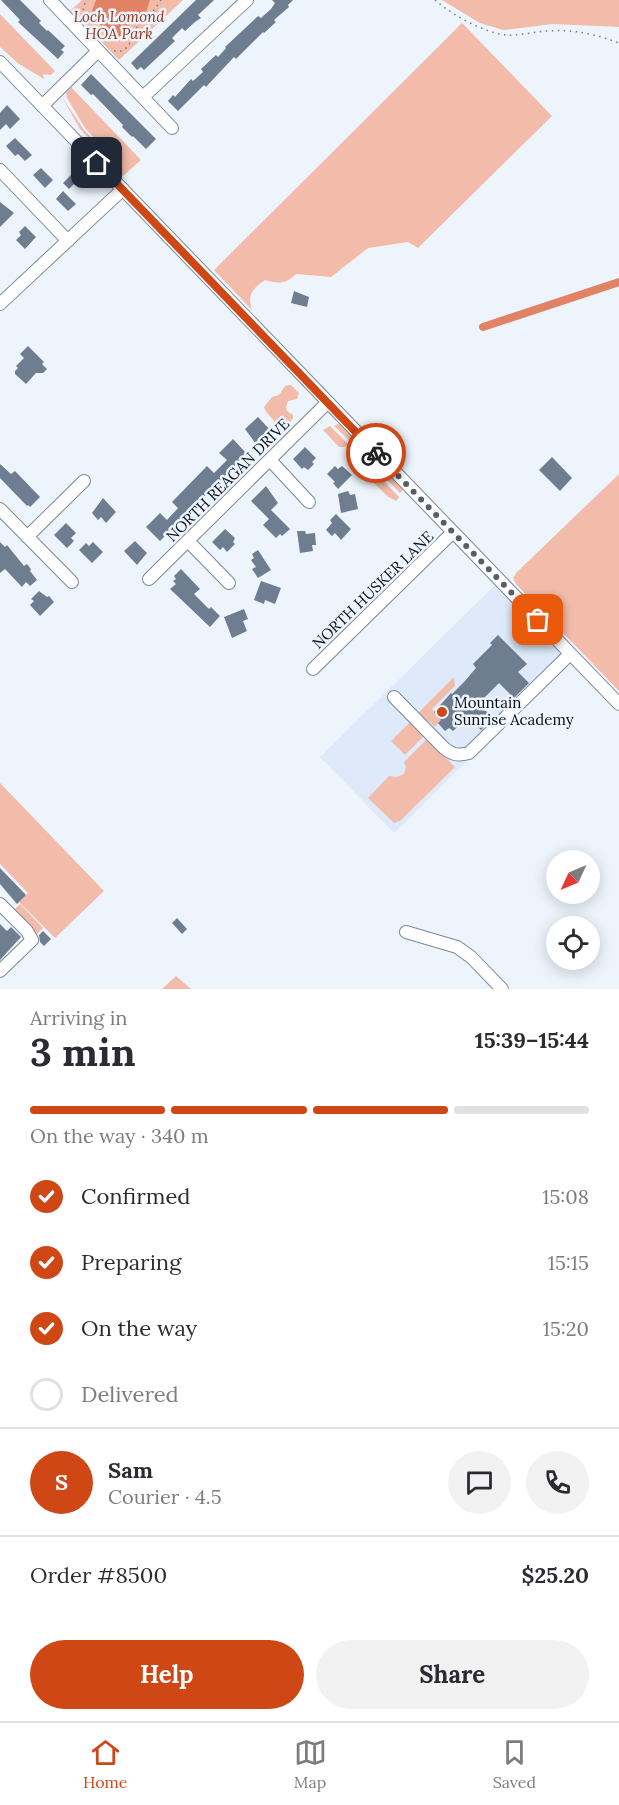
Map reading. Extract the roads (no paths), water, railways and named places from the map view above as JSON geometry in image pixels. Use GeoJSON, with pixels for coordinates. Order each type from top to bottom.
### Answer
{"type":"FeatureCollection","features":[{"type":"Feature","properties":{"kind":"street"},"geometry":{"type":"LineString","coordinates":[[50,0],[100,49],[172,128]]}},
{"type":"Feature","properties":{"kind":"street"},"geometry":{"type":"LineString","coordinates":[[143,97],[247,0]]}},
{"type":"Feature","properties":{"kind":"street"},"geometry":{"type":"LineString","coordinates":[[39,103],[100,49]]}},
{"type":"Feature","properties":{"kind":"street"},"geometry":{"type":"LineString","coordinates":[[0,62],[619,704]]}},
{"type":"Feature","properties":{"kind":"street"},"geometry":{"type":"LineString","coordinates":[[0,170],[68,240]]}},
{"type":"Feature","properties":{"kind":"street"},"geometry":{"type":"LineString","coordinates":[[0,304],[123,189]]}},
{"type":"Feature","properties":{"kind":"street","name":"NORTH REAGAN DRIVE"},"geometry":{"type":"LineString","coordinates":[[149,579],[328,402]]}},
{"type":"Feature","properties":{"kind":"street"},"geometry":{"type":"LineString","coordinates":[[270,460],[309,502]]}},
{"type":"Feature","properties":{"kind":"street"},"geometry":{"type":"LineString","coordinates":[[27,537],[84,481]]}},
{"type":"Feature","properties":{"kind":"street"},"geometry":{"type":"LineString","coordinates":[[0,509],[72,582]]}},
{"type":"Feature","properties":{"kind":"street","name":"NORTH HUSKER LANE"},"geometry":{"type":"LineString","coordinates":[[313,669],[453,532]]}},
{"type":"Feature","properties":{"kind":"street"},"geometry":{"type":"LineString","coordinates":[[188,541],[229,583]]}},
{"type":"Feature","properties":{"kind":"street"},"geometry":{"type":"LineString","coordinates":[[394,697],[444,748],[453,755],[462,755],[469,753],[570,654]]}},
{"type":"Feature","properties":{"kind":"street"},"geometry":{"type":"LineString","coordinates":[[0,904],[32,940],[0,971]]}},
{"type":"Feature","properties":{"kind":"street"},"geometry":{"type":"LineString","coordinates":[[406,932],[456,947],[471,957],[502,989]]}},
{"type":"Feature","properties":{"kind":"waterway"},"geometry":{"type":"LineString","coordinates":[[483,327],[619,282]]}},
{"type":"Feature","properties":{"kind":"place","name":"Mountain Sunrise Academy"},"geometry":{"type":"Point","coordinates":[442,712]}},
{"type":"Feature","properties":{"kind":"park label","name":"Loch Lomond HOA Park"},"geometry":{"type":"Point","coordinates":[119,26]}}]}
